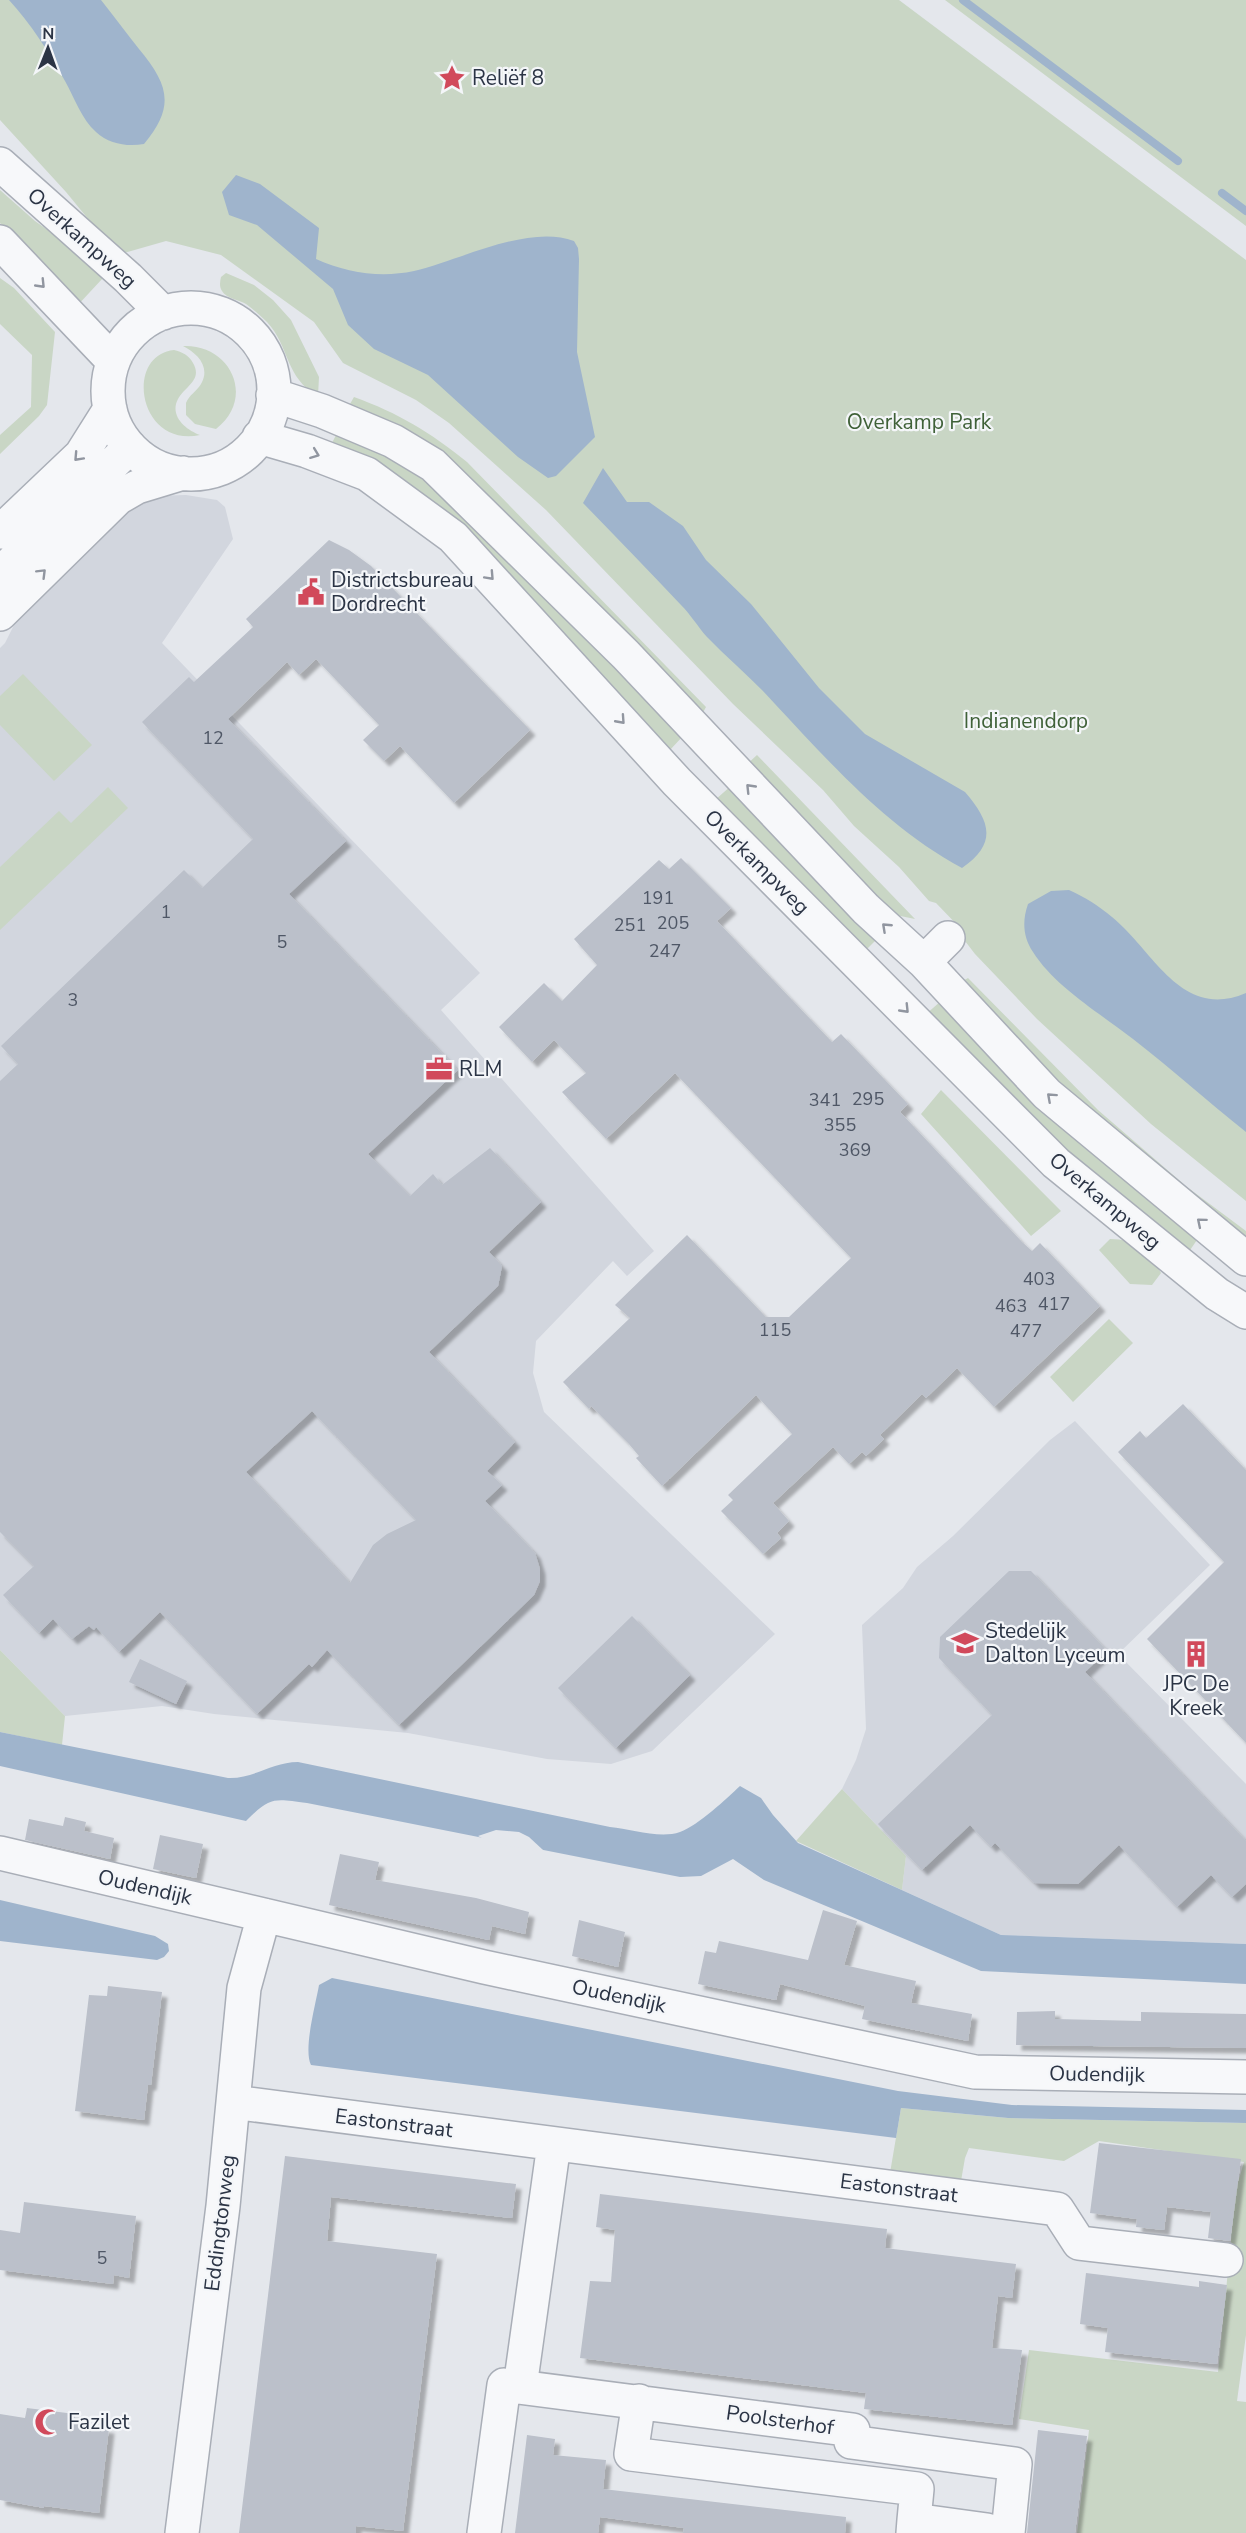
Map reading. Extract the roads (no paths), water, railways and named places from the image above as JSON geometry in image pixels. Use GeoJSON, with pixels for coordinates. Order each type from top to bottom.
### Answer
{"type":"FeatureCollection","features":[{"type":"Feature","properties":{"kind":"street","name":"Overkampweg"},"geometry":{"type":"LineString","coordinates":[[0,164],[128,278],[163,313]]}},
{"type":"Feature","properties":{"kind":"street"},"geometry":{"type":"LineString","coordinates":[[0,242],[113,361]]}},
{"type":"Feature","properties":{"kind":"street"},"geometry":{"type":"LineString","coordinates":[[0,614],[118,498],[136,487],[183,473],[205,472],[226,465],[244,454],[259,437],[267,424],[273,395],[272,375],[266,357],[252,335],[243,327],[232,319],[209,310],[185,308],[163,313],[138,327],[119,348],[113,361],[108,384],[110,409],[114,423],[130,447],[154,465],[183,473]]}},
{"type":"Feature","properties":{"kind":"street"},"geometry":{"type":"LineString","coordinates":[[273,395],[322,411],[393,441],[433,465],[626,655],[866,909],[924,962],[1047,1094],[1242,1257],[1217,1294]]}},
{"type":"Feature","properties":{"kind":"street"},"geometry":{"type":"LineString","coordinates":[[0,532],[81,455],[110,409]]}},
{"type":"Feature","properties":{"kind":"street","name":"Overkampweg"},"geometry":{"type":"LineString","coordinates":[[259,437],[308,451],[367,474],[453,537],[677,782],[1056,1163],[1217,1294],[1246,1312]]}},
{"type":"Feature","properties":{"kind":"street"},"geometry":{"type":"LineString","coordinates":[[0,574],[130,447]]}},
{"type":"Feature","properties":{"kind":"street"},"geometry":{"type":"LineString","coordinates":[[924,962],[948,938]]}},
{"type":"Feature","properties":{"kind":"street","name":"Oudendijk"},"geometry":{"type":"LineString","coordinates":[[0,1853],[484,1967],[975,2072],[1246,2077]]}},
{"type":"Feature","properties":{"kind":"street","name":"Eddingtonweg"},"geometry":{"type":"LineString","coordinates":[[182,2533],[223,2206],[244,1988],[264,1915]]}},
{"type":"Feature","properties":{"kind":"street","name":"Eastonstraat"},"geometry":{"type":"LineString","coordinates":[[233,2102],[1057,2209],[1079,2243],[1226,2260]]}},
{"type":"Feature","properties":{"kind":"street"},"geometry":{"type":"LineString","coordinates":[[484,2533],[504,2385],[520,2387],[554,2144]]}},
{"type":"Feature","properties":{"kind":"street","name":"Poolsterhof"},"geometry":{"type":"LineString","coordinates":[[520,2387],[853,2430],[851,2442],[1015,2464],[997,2532]]}},
{"type":"Feature","properties":{"kind":"street"},"geometry":{"type":"LineString","coordinates":[[639,2401],[631,2454],[917,2489],[914,2527],[997,2532]]}},
{"type":"Feature","properties":{"kind":"street"},"geometry":{"type":"LineString","coordinates":[[874,2484],[879,2446]]}},
{"type":"Feature","properties":{"kind":"water"},"geometry":{"type":"Polygon","coordinates":[[[9,0],[101,0],[157,73],[162,84],[164,106],[161,118],[144,144],[125,145],[112,142],[91,127],[46,49],[9,0]]]}},
{"type":"Feature","properties":{"kind":"water"},"geometry":{"type":"Polygon","coordinates":[[[236,175],[260,184],[319,228],[316,259],[352,271],[389,274],[414,271],[494,246],[536,237],[556,237],[574,241],[578,248],[579,259],[577,352],[595,437],[556,476],[548,478],[518,457],[428,375],[374,349],[348,325],[333,289],[257,225],[229,215],[222,192],[236,175]]]}},
{"type":"Feature","properties":{"kind":"water"},"geometry":{"type":"Polygon","coordinates":[[[603,468],[627,502],[649,502],[683,526],[706,560],[751,604],[819,688],[865,734],[965,792],[985,822],[985,841],[973,859],[962,868],[935,852],[885,815],[707,637],[685,609],[583,503],[603,468]]]}},
{"type":"Feature","properties":{"kind":"water"},"geometry":{"type":"Polygon","coordinates":[[[1069,890],[1092,902],[1112,917],[1170,978],[1186,990],[1204,998],[1223,999],[1246,993],[1246,1132],[1147,1050],[1079,999],[1042,965],[1025,935],[1024,923],[1028,904],[1051,891],[1069,890]]]}},
{"type":"Feature","properties":{"kind":"water"},"geometry":{"type":"Polygon","coordinates":[[[0,1732],[228,1778],[246,1776],[298,1762],[610,1827],[655,1834],[672,1834],[687,1829],[740,1786],[761,1798],[798,1843],[1001,1935],[1246,1944],[1246,1984],[981,1971],[764,1880],[733,1859],[701,1876],[680,1877],[307,1803],[280,1800],[261,1807],[246,1821],[0,1766],[0,1732]]]}},
{"type":"Feature","properties":{"kind":"water"},"geometry":{"type":"Polygon","coordinates":[[[0,1900],[155,1936],[168,1944],[169,1951],[157,1960],[0,1941],[0,1900]]]}},
{"type":"Feature","properties":{"kind":"water"},"geometry":{"type":"Polygon","coordinates":[[[332,1978],[898,2091],[1012,2105],[1246,2110],[1246,2123],[1008,2118],[901,2108],[896,2138],[311,2065],[309,2037],[319,1985],[332,1978]]]}},
{"type":"Feature","properties":{"kind":"waterway"},"geometry":{"type":"LineString","coordinates":[[963,0],[1178,161]]}},
{"type":"Feature","properties":{"kind":"waterway"},"geometry":{"type":"LineString","coordinates":[[1222,193],[1246,211]]}},
{"type":"Feature","properties":{"kind":"place","name":"Reliëf 8"},"geometry":{"type":"Point","coordinates":[452,78]}},
{"type":"Feature","properties":{"kind":"place","name":"Districtsbureau Dordrecht"},"geometry":{"type":"Point","coordinates":[311,592]}},
{"type":"Feature","properties":{"kind":"place","name":"RLM"},"geometry":{"type":"Point","coordinates":[439,1069]}},
{"type":"Feature","properties":{"kind":"place","name":"Stedelijk Dalton Lyceum"},"geometry":{"type":"Point","coordinates":[965,1643]}},
{"type":"Feature","properties":{"kind":"place","name":"JPC De Kreek"},"geometry":{"type":"Point","coordinates":[1196,1654]}},
{"type":"Feature","properties":{"kind":"place","name":"Fazilet"},"geometry":{"type":"Point","coordinates":[48,2422]}},
{"type":"Feature","properties":{"kind":"park label","name":"Overkamp Park"},"geometry":{"type":"Point","coordinates":[919,422]}},
{"type":"Feature","properties":{"kind":"park label","name":"Indianendorp"},"geometry":{"type":"Point","coordinates":[1026,721]}}]}
